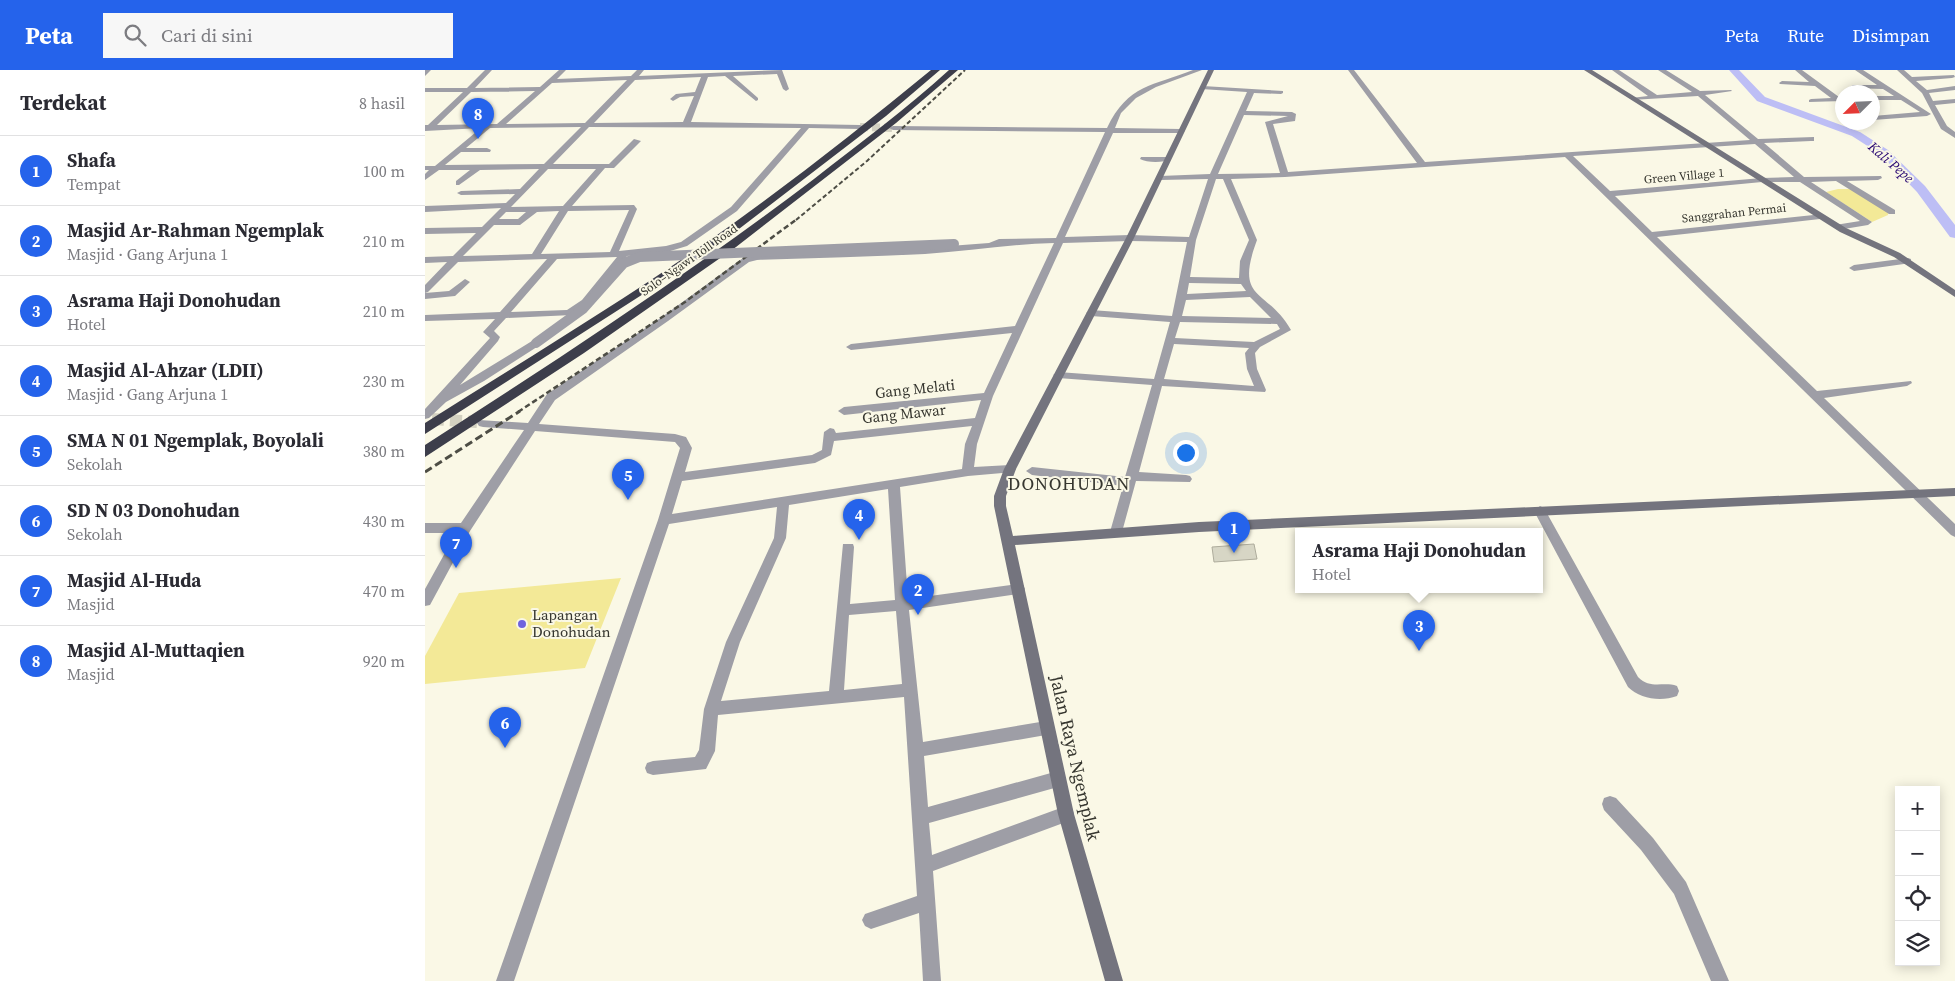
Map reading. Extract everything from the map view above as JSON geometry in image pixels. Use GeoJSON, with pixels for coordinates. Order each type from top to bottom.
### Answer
{"type":"FeatureCollection","features":[{"type":"Feature","properties":{"kind":"highway","name":"Solo–Ngawi Toll Road"},"geometry":{"type":"LineString","coordinates":[[425,429],[647,287],[731,230],[883,114],[936,70]]}},
{"type":"Feature","properties":{"kind":"highway","name":"Solo–Ngawi Toll Road"},"geometry":{"type":"LineString","coordinates":[[425,452],[664,294],[751,233],[900,116],[953,70]]}},
{"type":"Feature","properties":{"kind":"main road","name":"Jalan Raya Ngemplak"},"geometry":{"type":"LineString","coordinates":[[1114,981],[1066,814],[1046,728],[1000,496],[1010,469],[1130,238],[1211,70]]}},
{"type":"Feature","properties":{"kind":"main road"},"geometry":{"type":"LineString","coordinates":[[1587,70],[1838,227],[1908,261],[1955,294]]}},
{"type":"Feature","properties":{"kind":"main road"},"geometry":{"type":"LineString","coordinates":[[1008,541],[1116,532],[1955,492]]}},
{"type":"Feature","properties":{"kind":"street"},"geometry":{"type":"LineString","coordinates":[[425,74],[428,70]]}},
{"type":"Feature","properties":{"kind":"street"},"geometry":{"type":"LineString","coordinates":[[427,128],[489,70]]}},
{"type":"Feature","properties":{"kind":"street"},"geometry":{"type":"LineString","coordinates":[[497,127],[563,70]]}},
{"type":"Feature","properties":{"kind":"street"},"geometry":{"type":"LineString","coordinates":[[425,290],[641,70]]}},
{"type":"Feature","properties":{"kind":"street"},"geometry":{"type":"LineString","coordinates":[[968,472],[971,444],[988,396],[1017,330],[1062,239],[1118,113],[1128,99],[1144,90],[1199,70]]}},
{"type":"Feature","properties":{"kind":"street"},"geometry":{"type":"LineString","coordinates":[[1351,70],[1422,164]]}},
{"type":"Feature","properties":{"kind":"street"},"geometry":{"type":"LineString","coordinates":[[1615,70],[1655,97]]}},
{"type":"Feature","properties":{"kind":"street"},"geometry":{"type":"LineString","coordinates":[[1661,70],[1700,94],[1800,178],[1868,222],[1838,227]]}},
{"type":"Feature","properties":{"kind":"street"},"geometry":{"type":"LineString","coordinates":[[1798,70],[1835,96]]}},
{"type":"Feature","properties":{"kind":"street"},"geometry":{"type":"LineString","coordinates":[[1858,70],[1926,114]]}},
{"type":"Feature","properties":{"kind":"street"},"geometry":{"type":"LineString","coordinates":[[1900,70],[1925,92],[1944,127],[1955,136]]}},
{"type":"Feature","properties":{"kind":"street"},"geometry":{"type":"LineString","coordinates":[[1940,70],[1954,77]]}},
{"type":"Feature","properties":{"kind":"street"},"geometry":{"type":"LineString","coordinates":[[552,81],[705,76],[779,71],[786,89]]}},
{"type":"Feature","properties":{"kind":"street"},"geometry":{"type":"LineString","coordinates":[[729,73],[756,99]]}},
{"type":"Feature","properties":{"kind":"street"},"geometry":{"type":"LineString","coordinates":[[686,125],[705,76]]}},
{"type":"Feature","properties":{"kind":"street"},"geometry":{"type":"LineString","coordinates":[[1911,80],[1954,77]]}},
{"type":"Feature","properties":{"kind":"street"},"geometry":{"type":"LineString","coordinates":[[1874,81],[1855,84],[1884,87]]}},
{"type":"Feature","properties":{"kind":"street"},"geometry":{"type":"LineString","coordinates":[[1782,83],[1817,84]]}},
{"type":"Feature","properties":{"kind":"street"},"geometry":{"type":"LineString","coordinates":[[1203,88],[1281,92]]}},
{"type":"Feature","properties":{"kind":"street"},"geometry":{"type":"LineString","coordinates":[[1925,92],[1955,88]]}},
{"type":"Feature","properties":{"kind":"street"},"geometry":{"type":"LineString","coordinates":[[425,90],[541,89]]}},
{"type":"Feature","properties":{"kind":"street"},"geometry":{"type":"LineString","coordinates":[[1116,532],[1129,479],[1182,297],[1192,240],[1213,177],[1251,91]]}},
{"type":"Feature","properties":{"kind":"street"},"geometry":{"type":"LineString","coordinates":[[1633,99],[1729,91]]}},
{"type":"Feature","properties":{"kind":"street"},"geometry":{"type":"LineString","coordinates":[[673,99],[679,95],[697,94]]}},
{"type":"Feature","properties":{"kind":"street"},"geometry":{"type":"LineString","coordinates":[[1880,98],[1901,98]]}},
{"type":"Feature","properties":{"kind":"street"},"geometry":{"type":"LineString","coordinates":[[1811,101],[1835,99]]}},
{"type":"Feature","properties":{"kind":"street"},"geometry":{"type":"LineString","coordinates":[[1932,103],[1955,101]]}},
{"type":"Feature","properties":{"kind":"street"},"geometry":{"type":"LineString","coordinates":[[1880,102],[1892,110]]}},
{"type":"Feature","properties":{"kind":"street"},"geometry":{"type":"LineString","coordinates":[[1942,102],[1955,109]]}},
{"type":"Feature","properties":{"kind":"street"},"geometry":{"type":"LineString","coordinates":[[1643,106],[1664,103]]}},
{"type":"Feature","properties":{"kind":"street"},"geometry":{"type":"LineString","coordinates":[[1242,113],[1291,114],[1292,119],[1269,122],[1285,174]]}},
{"type":"Feature","properties":{"kind":"street"},"geometry":{"type":"LineString","coordinates":[[1880,117],[1926,114],[1937,116]]}},
{"type":"Feature","properties":{"kind":"street"},"geometry":{"type":"LineString","coordinates":[[427,128],[686,125],[859,127]]}},
{"type":"Feature","properties":{"kind":"street"},"geometry":{"type":"LineString","coordinates":[[425,260],[624,254],[684,244],[738,204],[807,126]]}},
{"type":"Feature","properties":{"kind":"street"},"geometry":{"type":"LineString","coordinates":[[1944,127],[1955,126]]}},
{"type":"Feature","properties":{"kind":"street"},"geometry":{"type":"LineString","coordinates":[[425,178],[487,127]]}},
{"type":"Feature","properties":{"kind":"street"},"geometry":{"type":"LineString","coordinates":[[893,128],[1181,131]]}},
{"type":"Feature","properties":{"kind":"street"},"geometry":{"type":"LineString","coordinates":[[1160,178],[1285,174],[1704,144],[1811,139]]}},
{"type":"Feature","properties":{"kind":"street"},"geometry":{"type":"LineString","coordinates":[[425,168],[613,165],[637,141]]}},
{"type":"Feature","properties":{"kind":"street"},"geometry":{"type":"LineString","coordinates":[[459,150],[487,150]]}},
{"type":"Feature","properties":{"kind":"street"},"geometry":{"type":"LineString","coordinates":[[1567,154],[1817,395],[1955,532]]}},
{"type":"Feature","properties":{"kind":"street"},"geometry":{"type":"LineString","coordinates":[[467,167],[479,155]]}},
{"type":"Feature","properties":{"kind":"street"},"geometry":{"type":"LineString","coordinates":[[1143,159],[1167,159]]}},
{"type":"Feature","properties":{"kind":"street"},"geometry":{"type":"LineString","coordinates":[[535,256],[565,209],[603,166]]}},
{"type":"Feature","properties":{"kind":"street"},"geometry":{"type":"LineString","coordinates":[[459,183],[479,167]]}},
{"type":"Feature","properties":{"kind":"street"},"geometry":{"type":"LineString","coordinates":[[1169,341],[1256,345],[1285,332],[1284,325],[1252,294],[1244,281],[1245,261],[1253,240],[1226,176]]}},
{"type":"Feature","properties":{"kind":"street"},"geometry":{"type":"LineString","coordinates":[[1837,178],[1892,212]]}},
{"type":"Feature","properties":{"kind":"street","name":"Green Village 1"},"geometry":{"type":"LineString","coordinates":[[1609,194],[1761,180],[1878,178]]}},
{"type":"Feature","properties":{"kind":"street"},"geometry":{"type":"LineString","coordinates":[[461,193],[523,190]]}},
{"type":"Feature","properties":{"kind":"street"},"geometry":{"type":"LineString","coordinates":[[425,209],[631,207],[633,210],[613,254]]}},
{"type":"Feature","properties":{"kind":"street"},"geometry":{"type":"LineString","coordinates":[[491,222],[522,222],[535,209]]}},
{"type":"Feature","properties":{"kind":"street","name":"Sanggrahan Permai"},"geometry":{"type":"LineString","coordinates":[[1650,235],[1820,216]]}},
{"type":"Feature","properties":{"kind":"street"},"geometry":{"type":"LineString","coordinates":[[425,231],[483,230]]}},
{"type":"Feature","properties":{"kind":"street"},"geometry":{"type":"LineString","coordinates":[[442,399],[481,379],[536,343],[583,309],[624,263],[639,257],[1062,239],[1130,238],[1192,240]]}},
{"type":"Feature","properties":{"kind":"street"},"geometry":{"type":"LineString","coordinates":[[425,601],[465,528],[531,426],[556,392],[665,320],[749,259],[923,251],[989,246],[1007,242]]}},
{"type":"Feature","properties":{"kind":"street"},"geometry":{"type":"LineString","coordinates":[[425,318],[558,315],[575,310],[585,302],[624,254]]}},
{"type":"Feature","properties":{"kind":"street"},"geometry":{"type":"LineString","coordinates":[[427,418],[494,339],[495,337],[488,332],[505,316],[555,256]]}},
{"type":"Feature","properties":{"kind":"street"},"geometry":{"type":"LineString","coordinates":[[1854,268],[1908,261]]}},
{"type":"Feature","properties":{"kind":"street"},"geometry":{"type":"LineString","coordinates":[[1185,280],[1244,281]]}},
{"type":"Feature","properties":{"kind":"street"},"geometry":{"type":"LineString","coordinates":[[425,296],[452,294],[465,282]]}},
{"type":"Feature","properties":{"kind":"street"},"geometry":{"type":"LineString","coordinates":[[1182,297],[1252,294]]}},
{"type":"Feature","properties":{"kind":"street"},"geometry":{"type":"LineString","coordinates":[[1091,312],[1176,320],[1278,321]]}},
{"type":"Feature","properties":{"kind":"street"},"geometry":{"type":"LineString","coordinates":[[851,347],[1017,330]]}},
{"type":"Feature","properties":{"kind":"street"},"geometry":{"type":"LineString","coordinates":[[1058,376],[1261,390],[1249,361],[1250,353],[1256,345]]}},
{"type":"Feature","properties":{"kind":"street"},"geometry":{"type":"LineString","coordinates":[[1817,395],[1907,383]]}},
{"type":"Feature","properties":{"kind":"street","name":"Gang Melati"},"geometry":{"type":"LineString","coordinates":[[844,411],[988,396]]}},
{"type":"Feature","properties":{"kind":"street","name":"Gang Mawar"},"geometry":{"type":"LineString","coordinates":[[678,477],[815,459],[827,452],[831,435],[979,421]]}},
{"type":"Feature","properties":{"kind":"street"},"geometry":{"type":"LineString","coordinates":[[483,423],[683,440],[687,448],[664,520],[505,981]]}},
{"type":"Feature","properties":{"kind":"street"},"geometry":{"type":"LineString","coordinates":[[664,520],[783,503],[968,472],[1010,469]]}},
{"type":"Feature","properties":{"kind":"street"},"geometry":{"type":"LineString","coordinates":[[1032,472],[1129,479],[1186,479]]}},
{"type":"Feature","properties":{"kind":"street"},"geometry":{"type":"LineString","coordinates":[[894,484],[909,690],[917,750],[932,981]]}},
{"type":"Feature","properties":{"kind":"street"},"geometry":{"type":"LineString","coordinates":[[653,768],[700,764],[707,751],[711,708],[733,642],[780,538],[783,503]]}},
{"type":"Feature","properties":{"kind":"street"},"geometry":{"type":"LineString","coordinates":[[1540,511],[1633,682],[1639,689],[1651,693],[1672,691]]}},
{"type":"Feature","properties":{"kind":"street"},"geometry":{"type":"LineString","coordinates":[[425,528],[465,528]]}},
{"type":"Feature","properties":{"kind":"street"},"geometry":{"type":"LineString","coordinates":[[836,697],[848,547]]}},
{"type":"Feature","properties":{"kind":"street"},"geometry":{"type":"LineString","coordinates":[[844,610],[902,605],[1018,589]]}},
{"type":"Feature","properties":{"kind":"street"},"geometry":{"type":"LineString","coordinates":[[711,708],[909,690]]}},
{"type":"Feature","properties":{"kind":"street"},"geometry":{"type":"LineString","coordinates":[[917,750],[1046,728]]}},
{"type":"Feature","properties":{"kind":"street"},"geometry":{"type":"LineString","coordinates":[[921,817],[1058,779]]}},
{"type":"Feature","properties":{"kind":"street"},"geometry":{"type":"LineString","coordinates":[[1610,804],[1647,844],[1680,888],[1720,981]]}},
{"type":"Feature","properties":{"kind":"street"},"geometry":{"type":"LineString","coordinates":[[924,866],[1066,814]]}},
{"type":"Feature","properties":{"kind":"street"},"geometry":{"type":"LineString","coordinates":[[871,920],[927,901]]}},
{"type":"Feature","properties":{"kind":"shaded area"},"geometry":{"type":"Polygon","coordinates":[[[1838,189],[1852,189],[1888,211],[1888,215],[1872,222],[1826,192],[1838,189]]]}},
{"type":"Feature","properties":{"kind":"shaded area","name":"Lapangan Donohudan"},"geometry":{"type":"Polygon","coordinates":[[[621,578],[585,668],[425,684],[425,656],[459,593],[621,578]]]}},
{"type":"Feature","properties":{"kind":"building"},"geometry":{"type":"Polygon","coordinates":[[[1254,544],[1257,559],[1214,562],[1212,547],[1254,544]]]}},
{"type":"Feature","properties":{"kind":"waterway","name":"Kali Pepe"},"geometry":{"type":"LineString","coordinates":[[1734,70],[1761,99],[1856,134],[1884,152],[1921,189],[1955,234]]}},
{"type":"Feature","properties":{"kind":"tunnel"},"geometry":{"type":"LineString","coordinates":[[860,127],[893,128]]}},
{"type":"Feature","properties":{"kind":"tunnel"},"geometry":{"type":"LineString","coordinates":[[432,419],[477,422]]}},
{"type":"Feature","properties":{"kind":"railway"},"geometry":{"type":"LineString","coordinates":[[796,220],[867,161],[965,70]]}},
{"type":"Feature","properties":{"kind":"railway"},"geometry":{"type":"LineString","coordinates":[[518,412],[685,302],[797,219]]}},
{"type":"Feature","properties":{"kind":"railway"},"geometry":{"type":"LineString","coordinates":[[425,472],[520,411]]}},
{"type":"Feature","properties":{"kind":"place","name":"Masjid Al-Muttaqien"},"geometry":{"type":"Point","coordinates":[478,139]}},
{"type":"Feature","properties":{"kind":"place","name":"SMA N 01 Ngemplak, Boyolali"},"geometry":{"type":"Point","coordinates":[628,500]}},
{"type":"Feature","properties":{"kind":"place","name":"Masjid Al-Ahzar (LDII)"},"geometry":{"type":"Point","coordinates":[859,540]}},
{"type":"Feature","properties":{"kind":"place","name":"Shafa"},"geometry":{"type":"Point","coordinates":[1234,553]}},
{"type":"Feature","properties":{"kind":"place","name":"Masjid Al-Huda"},"geometry":{"type":"Point","coordinates":[456,568]}},
{"type":"Feature","properties":{"kind":"place","name":"Masjid Ar-Rahman Ngemplak"},"geometry":{"type":"Point","coordinates":[918,615]}},
{"type":"Feature","properties":{"kind":"place","name":"Lapangan Donohudan"},"geometry":{"type":"Point","coordinates":[522,624]}},
{"type":"Feature","properties":{"kind":"place","name":"Asrama Haji Donohudan"},"geometry":{"type":"Point","coordinates":[1419,651]}},
{"type":"Feature","properties":{"kind":"place","name":"SD N 03 Donohudan"},"geometry":{"type":"Point","coordinates":[505,748]}},
{"type":"Feature","properties":{"kind":"district","name":"DONOHUDAN"},"geometry":{"type":"Point","coordinates":[1069,484]}}]}
